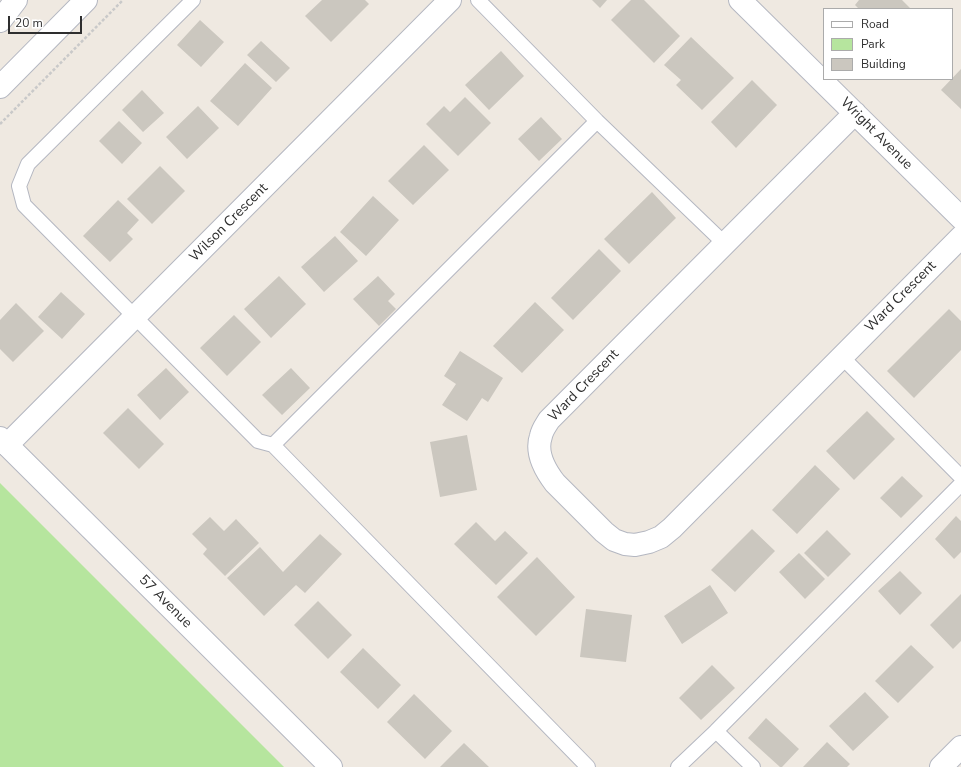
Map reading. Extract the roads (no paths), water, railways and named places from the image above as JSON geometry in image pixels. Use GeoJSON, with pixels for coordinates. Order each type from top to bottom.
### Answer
{"type":"FeatureCollection","features":[{"type":"Feature","properties":{"kind":"street"},"geometry":{"type":"LineString","coordinates":[[0,21],[16,0]]}},
{"type":"Feature","properties":{"kind":"street"},"geometry":{"type":"LineString","coordinates":[[0,87],[86,0]]}},
{"type":"Feature","properties":{"kind":"street","name":"Wilson Crescent"},"geometry":{"type":"LineString","coordinates":[[4,441],[135,316],[450,0]]}},
{"type":"Feature","properties":{"kind":"street","name":"Wright Avenue"},"geometry":{"type":"LineString","coordinates":[[740,0],[961,218]]}},
{"type":"Feature","properties":{"kind":"street","name":"Ward Crescent"},"geometry":{"type":"LineString","coordinates":[[855,113],[549,420],[543,429],[539,448],[548,474],[555,483],[614,540],[624,544],[635,545],[649,542],[660,537],[672,528],[961,237]]}},
{"type":"Feature","properties":{"kind":"street","name":"57 Avenue"},"geometry":{"type":"LineString","coordinates":[[4,441],[331,767]]}},
{"type":"Feature","properties":{"kind":"street"},"geometry":{"type":"LineString","coordinates":[[941,767],[961,747]]}},
{"type":"Feature","properties":{"kind":"lane"},"geometry":{"type":"LineString","coordinates":[[193,0],[28,164],[19,186],[24,205],[258,441],[273,445],[588,767]]}},
{"type":"Feature","properties":{"kind":"lane"},"geometry":{"type":"LineString","coordinates":[[478,0],[598,121],[725,244]]}},
{"type":"Feature","properties":{"kind":"lane"},"geometry":{"type":"LineString","coordinates":[[273,445],[598,121]]}},
{"type":"Feature","properties":{"kind":"lane"},"geometry":{"type":"LineString","coordinates":[[842,357],[961,478]]}},
{"type":"Feature","properties":{"kind":"lane"},"geometry":{"type":"LineString","coordinates":[[678,767],[716,731],[961,484]]}},
{"type":"Feature","properties":{"kind":"lane"},"geometry":{"type":"LineString","coordinates":[[716,731],[753,767]]}}]}
